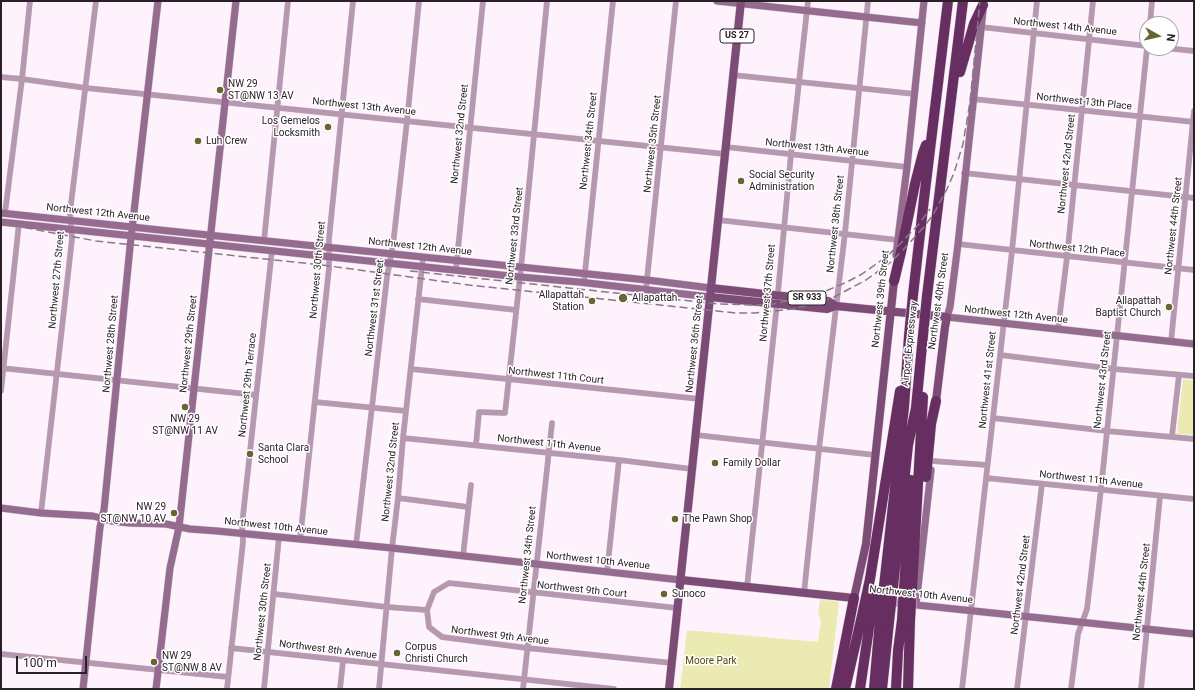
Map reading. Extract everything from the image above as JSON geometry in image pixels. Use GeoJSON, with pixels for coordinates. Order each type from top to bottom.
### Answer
{"type":"FeatureCollection","features":[{"type":"Feature","properties":{"kind":"highway","name":"Airport Expressway"},"geometry":{"type":"LineString","coordinates":[[882,689],[885,621],[881,583],[903,414],[906,356],[948,1]]}},
{"type":"Feature","properties":{"kind":"highway","name":"Airport Expressway"},"geometry":{"type":"LineString","coordinates":[[881,583],[916,408],[927,296],[963,1]]}},
{"type":"Feature","properties":{"kind":"highway"},"geometry":{"type":"LineString","coordinates":[[950,111],[970,37],[984,3]]}},
{"type":"Feature","properties":{"kind":"highway"},"geometry":{"type":"LineString","coordinates":[[894,281],[921,161],[932,132]]}},
{"type":"Feature","properties":{"kind":"highway"},"geometry":{"type":"LineString","coordinates":[[845,689],[855,649],[881,583],[876,540],[906,356]]}},
{"type":"Feature","properties":{"kind":"highway"},"geometry":{"type":"LineString","coordinates":[[914,568],[924,384],[920,363]]}},
{"type":"Feature","properties":{"kind":"highway"},"geometry":{"type":"LineString","coordinates":[[908,588],[914,568],[936,401]]}},
{"type":"Feature","properties":{"kind":"highway"},"geometry":{"type":"LineString","coordinates":[[901,689],[908,588],[916,408]]}},
{"type":"Feature","properties":{"kind":"highway"},"geometry":{"type":"LineString","coordinates":[[836,689],[854,598]]}},
{"type":"Feature","properties":{"kind":"highway"},"geometry":{"type":"LineString","coordinates":[[896,689],[898,651],[906,620]]}},
{"type":"Feature","properties":{"kind":"highway"},"geometry":{"type":"LineString","coordinates":[[906,620],[908,689]]}},
{"type":"Feature","properties":{"kind":"highway"},"geometry":{"type":"LineString","coordinates":[[860,689],[866,621]]}},
{"type":"Feature","properties":{"kind":"highway","name":"Airport Expressway"},"geometry":{"type":"LineString","coordinates":[[874,689],[885,621]]}},
{"type":"Feature","properties":{"kind":"highway"},"geometry":{"type":"LineString","coordinates":[[849,689],[855,649]]}},
{"type":"Feature","properties":{"kind":"main road","name":"Northwest 36th Street"},"geometry":{"type":"LineString","coordinates":[[669,689],[741,2]]}},
{"type":"Feature","properties":{"kind":"main road","name":"Northwest 39th Street"},"geometry":{"type":"LineString","coordinates":[[854,598],[866,544],[894,281]]}},
{"type":"Feature","properties":{"kind":"main road","name":"Northwest 12th Avenue"},"geometry":{"type":"LineString","coordinates":[[711,288],[777,299]]}},
{"type":"Feature","properties":{"kind":"main road","name":"Northwest 12th Avenue"},"geometry":{"type":"LineString","coordinates":[[710,297],[828,301],[836,306],[948,317]]}},
{"type":"Feature","properties":{"kind":"main road","name":"Northwest 40th Street"},"geometry":{"type":"LineString","coordinates":[[936,401],[945,327],[948,317]]}},
{"type":"Feature","properties":{"kind":"main road","name":"Northwest 10th Avenue"},"geometry":{"type":"LineString","coordinates":[[680,580],[854,598]]}},
{"type":"Feature","properties":{"kind":"street"},"geometry":{"type":"LineString","coordinates":[[3,213],[22,79],[30,1]]}},
{"type":"Feature","properties":{"kind":"street","name":"Northwest 27th Street"},"geometry":{"type":"LineString","coordinates":[[42,513],[72,239],[70,212],[96,1]]}},
{"type":"Feature","properties":{"kind":"street","name":"Northwest 28th Street"},"geometry":{"type":"LineString","coordinates":[[83,689],[100,527],[118,381],[132,236],[158,1]]}},
{"type":"Feature","properties":{"kind":"street","name":"Northwest 29th Street"},"geometry":{"type":"LineString","coordinates":[[156,689],[169,575],[179,527],[236,1]]}},
{"type":"Feature","properties":{"kind":"street"},"geometry":{"type":"LineString","coordinates":[[236,246],[244,244],[258,245],[264,241],[288,1]]}},
{"type":"Feature","properties":{"kind":"street","name":"Northwest 30th Street"},"geometry":{"type":"LineString","coordinates":[[300,540],[329,268],[329,248],[353,1]]}},
{"type":"Feature","properties":{"kind":"street","name":"Northwest 31st Street"},"geometry":{"type":"LineString","coordinates":[[356,545],[386,277],[391,254],[407,121],[418,1]]}},
{"type":"Feature","properties":{"kind":"street","name":"Northwest 32nd Street"},"geometry":{"type":"LineString","coordinates":[[456,269],[482,1]]}},
{"type":"Feature","properties":{"kind":"street","name":"Northwest 33rd Street"},"geometry":{"type":"LineString","coordinates":[[476,445],[479,412],[505,413],[521,268],[547,1]]}},
{"type":"Feature","properties":{"kind":"street","name":"Northwest 34th Street"},"geometry":{"type":"LineString","coordinates":[[584,282],[613,1]]}},
{"type":"Feature","properties":{"kind":"street","name":"Northwest 35th Street"},"geometry":{"type":"LineString","coordinates":[[646,289],[676,1]]}},
{"type":"Feature","properties":{"kind":"street"},"geometry":{"type":"LineString","coordinates":[[717,1],[741,2],[922,23]]}},
{"type":"Feature","properties":{"kind":"street","name":"Northwest 37th Street"},"geometry":{"type":"LineString","coordinates":[[747,587],[783,228],[808,1]]}},
{"type":"Feature","properties":{"kind":"street","name":"Northwest 38th Street"},"geometry":{"type":"LineString","coordinates":[[804,593],[819,449],[845,233],[868,1]]}},
{"type":"Feature","properties":{"kind":"street","name":"Northwest 39th Street"},"geometry":{"type":"LineString","coordinates":[[894,281],[924,1]]}},
{"type":"Feature","properties":{"kind":"street","name":"Northwest 41st Street"},"geometry":{"type":"LineString","coordinates":[[962,689],[1012,251],[1037,1]]}},
{"type":"Feature","properties":{"kind":"street","name":"Northwest 42nd Street"},"geometry":{"type":"LineString","coordinates":[[1058,329],[1067,257],[1093,1]]}},
{"type":"Feature","properties":{"kind":"street"},"geometry":{"type":"LineString","coordinates":[[1151,16],[1152,1]]}},
{"type":"Feature","properties":{"kind":"street","name":"Northwest 40th Street"},"geometry":{"type":"LineString","coordinates":[[948,317],[958,244],[964,173],[984,3]]}},
{"type":"Feature","properties":{"kind":"street","name":"Northwest 14th Avenue"},"geometry":{"type":"LineString","coordinates":[[981,27],[1139,46]]}},
{"type":"Feature","properties":{"kind":"street"},"geometry":{"type":"LineString","coordinates":[[1179,49],[1194,51]]}},
{"type":"Feature","properties":{"kind":"street","name":"Northwest 43rd Street"},"geometry":{"type":"LineString","coordinates":[[1071,689],[1078,634],[1087,609],[1114,369],[1146,56]]}},
{"type":"Feature","properties":{"kind":"street"},"geometry":{"type":"LineString","coordinates":[[733,75],[915,94]]}},
{"type":"Feature","properties":{"kind":"street","name":"Northwest 13th Avenue"},"geometry":{"type":"LineString","coordinates":[[1,77],[86,88],[661,148],[791,154],[907,167]]}},
{"type":"Feature","properties":{"kind":"street","name":"Northwest 13th Place"},"geometry":{"type":"LineString","coordinates":[[973,99],[1193,122]]}},
{"type":"Feature","properties":{"kind":"street","name":"Northwest 44th Street"},"geometry":{"type":"LineString","coordinates":[[1171,342],[1194,111]]}},
{"type":"Feature","properties":{"kind":"street"},"geometry":{"type":"LineString","coordinates":[[964,173],[1194,198]]}},
{"type":"Feature","properties":{"kind":"street","name":"Northwest 12th Avenue"},"geometry":{"type":"LineString","coordinates":[[3,213],[211,236],[648,280],[711,288]]}},
{"type":"Feature","properties":{"kind":"street"},"geometry":{"type":"LineString","coordinates":[[718,220],[898,240]]}},
{"type":"Feature","properties":{"kind":"street","name":"Northwest 12th Avenue"},"geometry":{"type":"LineString","coordinates":[[1,222],[456,269],[520,277],[584,282],[710,297]]}},
{"type":"Feature","properties":{"kind":"street"},"geometry":{"type":"LineString","coordinates":[[1,391],[2,368],[19,223]]}},
{"type":"Feature","properties":{"kind":"street","name":"Northwest 12th Place"},"geometry":{"type":"LineString","coordinates":[[958,244],[1194,270]]}},
{"type":"Feature","properties":{"kind":"street"},"geometry":{"type":"LineString","coordinates":[[272,250],[276,247],[303,245]]}},
{"type":"Feature","properties":{"kind":"street","name":"Northwest 29th Terrace"},"geometry":{"type":"LineString","coordinates":[[227,689],[243,542],[242,524],[272,250]]}},
{"type":"Feature","properties":{"kind":"street","name":"Northwest 32nd Street"},"geometry":{"type":"LineString","coordinates":[[378,689],[423,258]]}},
{"type":"Feature","properties":{"kind":"street"},"geometry":{"type":"LineString","coordinates":[[418,299],[516,310]]}},
{"type":"Feature","properties":{"kind":"street","name":"Northwest 12th Avenue"},"geometry":{"type":"LineString","coordinates":[[948,317],[1194,344]]}},
{"type":"Feature","properties":{"kind":"street"},"geometry":{"type":"LineString","coordinates":[[1000,355],[1114,369],[1194,376]]}},
{"type":"Feature","properties":{"kind":"street"},"geometry":{"type":"LineString","coordinates":[[2,368],[256,395]]}},
{"type":"Feature","properties":{"kind":"street","name":"Northwest 11th Court"},"geometry":{"type":"LineString","coordinates":[[411,369],[700,399]]}},
{"type":"Feature","properties":{"kind":"street"},"geometry":{"type":"LineString","coordinates":[[1172,436],[1179,375]]}},
{"type":"Feature","properties":{"kind":"street","name":"Northwest 40th Street"},"geometry":{"type":"LineString","coordinates":[[916,605],[932,461],[936,401]]}},
{"type":"Feature","properties":{"kind":"street"},"geometry":{"type":"LineString","coordinates":[[315,402],[406,411]]}},
{"type":"Feature","properties":{"kind":"street"},"geometry":{"type":"LineString","coordinates":[[993,418],[1194,439]]}},
{"type":"Feature","properties":{"kind":"street","name":"Northwest 34th Street"},"geometry":{"type":"LineString","coordinates":[[523,689],[552,423]]}},
{"type":"Feature","properties":{"kind":"street"},"geometry":{"type":"LineString","coordinates":[[696,435],[875,455]]}},
{"type":"Feature","properties":{"kind":"street","name":"Northwest 11th Avenue"},"geometry":{"type":"LineString","coordinates":[[403,438],[692,469]]}},
{"type":"Feature","properties":{"kind":"street"},"geometry":{"type":"LineString","coordinates":[[607,572],[619,460]]}},
{"type":"Feature","properties":{"kind":"street"},"geometry":{"type":"LineString","coordinates":[[932,461],[987,465]]}},
{"type":"Feature","properties":{"kind":"street","name":"Northwest 11th Avenue"},"geometry":{"type":"LineString","coordinates":[[986,478],[1194,499]]}},
{"type":"Feature","properties":{"kind":"street","name":"Northwest 42nd Street"},"geometry":{"type":"LineString","coordinates":[[1018,689],[1042,484]]}},
{"type":"Feature","properties":{"kind":"street"},"geometry":{"type":"LineString","coordinates":[[463,556],[471,485]]}},
{"type":"Feature","properties":{"kind":"street","name":"Northwest 44th Street"},"geometry":{"type":"LineString","coordinates":[[1141,689],[1160,496]]}},
{"type":"Feature","properties":{"kind":"street"},"geometry":{"type":"LineString","coordinates":[[398,498],[468,507]]}},
{"type":"Feature","properties":{"kind":"street","name":"Northwest 10th Avenue"},"geometry":{"type":"LineString","coordinates":[[1,508],[42,513],[94,516],[129,522],[166,524],[190,529],[392,548],[680,580]]}},
{"type":"Feature","properties":{"kind":"street","name":"Northwest 30th Street"},"geometry":{"type":"LineString","coordinates":[[264,689],[280,537]]}},
{"type":"Feature","properties":{"kind":"street","name":"Northwest 9th Court"},"geometry":{"type":"LineString","coordinates":[[427,610],[434,592],[449,584],[677,608]]}},
{"type":"Feature","properties":{"kind":"street"},"geometry":{"type":"LineString","coordinates":[[274,594],[427,610]]}},
{"type":"Feature","properties":{"kind":"street","name":"Northwest 10th Avenue"},"geometry":{"type":"LineString","coordinates":[[854,598],[1194,634]]}},
{"type":"Feature","properties":{"kind":"street","name":"Northwest 9th Avenue"},"geometry":{"type":"LineString","coordinates":[[427,610],[429,627],[442,638],[672,663]]}},
{"type":"Feature","properties":{"kind":"street","name":"Northwest 8th Avenue"},"geometry":{"type":"LineString","coordinates":[[231,648],[614,689]]}},
{"type":"Feature","properties":{"kind":"street"},"geometry":{"type":"LineString","coordinates":[[1,654],[228,677]]}},
{"type":"Feature","properties":{"kind":"street"},"geometry":{"type":"LineString","coordinates":[[340,689],[343,661]]}},
{"type":"Feature","properties":{"kind":"green space"},"geometry":{"type":"Polygon","coordinates":[[[1183,379],[1194,381],[1194,435],[1177,434],[1183,379]]]}},
{"type":"Feature","properties":{"kind":"green space","name":"Moore Park"},"geometry":{"type":"Polygon","coordinates":[[[820,599],[839,602],[829,689],[680,689],[687,630],[818,642],[821,621],[818,614],[820,599]]]}},
{"type":"Feature","properties":{"kind":"railway"},"geometry":{"type":"LineString","coordinates":[[1,223],[96,241],[322,265],[469,285],[736,313],[755,313],[793,309],[834,297],[866,280],[891,262],[923,228],[933,215],[954,173],[963,144],[970,102],[980,1]]}},
{"type":"Feature","properties":{"kind":"railway"},"geometry":{"type":"LineString","coordinates":[[410,271],[719,304],[773,304],[814,296],[862,274],[886,257],[899,245],[919,224],[930,209]]}},
{"type":"Feature","properties":{"kind":"place","name":"NW 29 ST@NW 13 AV"},"geometry":{"type":"Point","coordinates":[220,90]}},
{"type":"Feature","properties":{"kind":"place","name":"Los Gemelos Locksmith"},"geometry":{"type":"Point","coordinates":[328,127]}},
{"type":"Feature","properties":{"kind":"place","name":"Luh Crew"},"geometry":{"type":"Point","coordinates":[198,141]}},
{"type":"Feature","properties":{"kind":"place","name":"Social Security Administration"},"geometry":{"type":"Point","coordinates":[741,181]}},
{"type":"Feature","properties":{"kind":"place","name":"Allapattah"},"geometry":{"type":"Point","coordinates":[623,298]}},
{"type":"Feature","properties":{"kind":"place","name":"Allapattah Station"},"geometry":{"type":"Point","coordinates":[592,301]}},
{"type":"Feature","properties":{"kind":"place","name":"Allapattah Baptist Church"},"geometry":{"type":"Point","coordinates":[1169,307]}},
{"type":"Feature","properties":{"kind":"place","name":"NW 29 ST@NW 11 AV"},"geometry":{"type":"Point","coordinates":[185,407]}},
{"type":"Feature","properties":{"kind":"place","name":"Santa Clara School"},"geometry":{"type":"Point","coordinates":[250,454]}},
{"type":"Feature","properties":{"kind":"place","name":"Family Dollar"},"geometry":{"type":"Point","coordinates":[715,463]}},
{"type":"Feature","properties":{"kind":"place","name":"NW 29 ST@NW 10 AV"},"geometry":{"type":"Point","coordinates":[174,513]}},
{"type":"Feature","properties":{"kind":"place","name":"The Pawn Shop"},"geometry":{"type":"Point","coordinates":[675,519]}},
{"type":"Feature","properties":{"kind":"place","name":"Sunoco"},"geometry":{"type":"Point","coordinates":[664,594]}},
{"type":"Feature","properties":{"kind":"place","name":"Corpus Christi Church"},"geometry":{"type":"Point","coordinates":[397,653]}},
{"type":"Feature","properties":{"kind":"place","name":"NW 29 ST@NW 8 AV"},"geometry":{"type":"Point","coordinates":[154,662]}}]}
